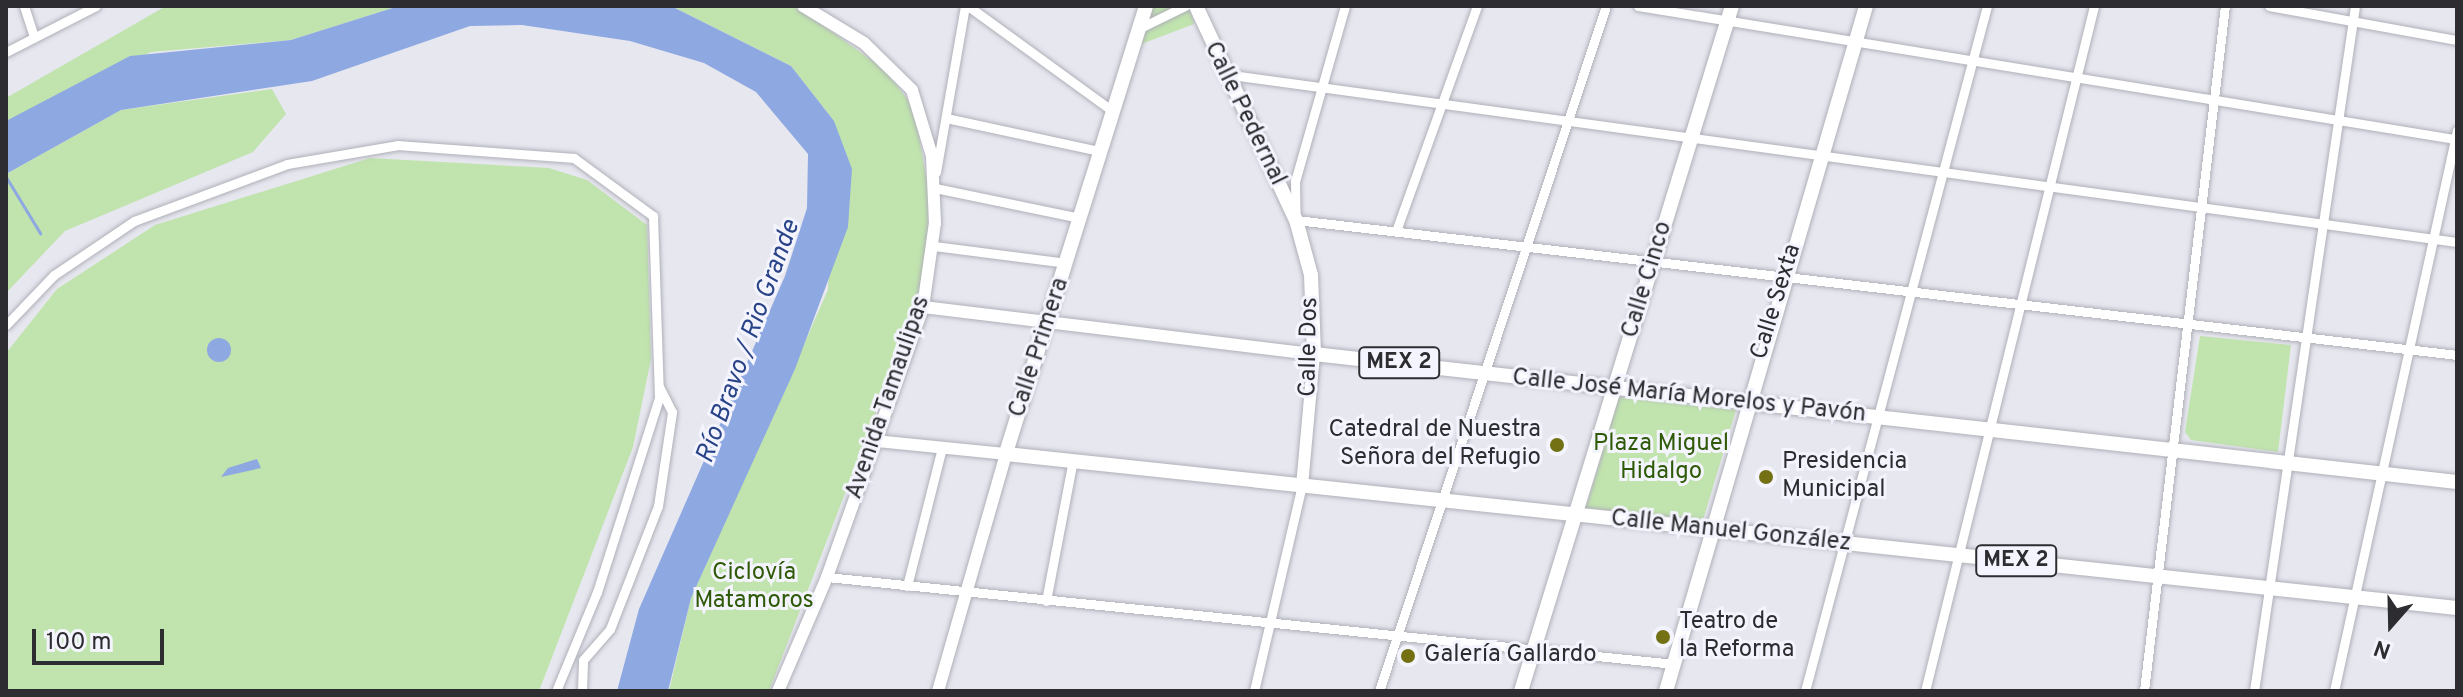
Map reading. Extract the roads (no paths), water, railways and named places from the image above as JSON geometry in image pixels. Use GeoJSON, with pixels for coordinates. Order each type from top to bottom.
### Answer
{"type":"FeatureCollection","features":[{"type":"Feature","properties":{"kind":"main road","name":"Calle Primera"},"geometry":{"type":"LineString","coordinates":[[1006,454],[1051,325],[1110,109],[1146,6]]}},
{"type":"Feature","properties":{"kind":"main road","name":"Calle Pedernal"},"geometry":{"type":"LineString","coordinates":[[1196,6],[1222,73],[1296,220]]}},
{"type":"Feature","properties":{"kind":"main road","name":"Calle Sexta"},"geometry":{"type":"LineString","coordinates":[[1666,691],[1709,529],[1866,6]]}},
{"type":"Feature","properties":{"kind":"main road","name":"Calle Cinco"},"geometry":{"type":"LineString","coordinates":[[1521,691],[1730,13]]}},
{"type":"Feature","properties":{"kind":"main road","name":"Calle Dos"},"geometry":{"type":"LineString","coordinates":[[1296,220],[1311,275],[1314,354]]}},
{"type":"Feature","properties":{"kind":"main road","name":"Calle José María Morelos y Pavón"},"geometry":{"type":"LineString","coordinates":[[1314,354],[2457,482]]}},
{"type":"Feature","properties":{"kind":"main road","name":"Calle Manuel González"},"geometry":{"type":"LineString","coordinates":[[1006,454],[2457,608]]}},
{"type":"Feature","properties":{"kind":"street"},"geometry":{"type":"LineString","coordinates":[[24,6],[34,37]]}},
{"type":"Feature","properties":{"kind":"street"},"geometry":{"type":"LineString","coordinates":[[6,52],[96,6]]}},
{"type":"Feature","properties":{"kind":"street","name":"Avenida Tamaulipas"},"geometry":{"type":"LineString","coordinates":[[778,691],[827,577],[923,307],[934,246],[935,183],[924,119],[904,78],[803,6]]}},
{"type":"Feature","properties":{"kind":"street"},"geometry":{"type":"LineString","coordinates":[[1080,218],[935,183],[966,6],[1110,109]]}},
{"type":"Feature","properties":{"kind":"street"},"geometry":{"type":"LineString","coordinates":[[1136,30],[1185,6]]}},
{"type":"Feature","properties":{"kind":"street","name":"Calle Dos"},"geometry":{"type":"LineString","coordinates":[[1296,220],[1295,181],[1345,6]]}},
{"type":"Feature","properties":{"kind":"street"},"geometry":{"type":"LineString","coordinates":[[1396,231],[1477,6]]}},
{"type":"Feature","properties":{"kind":"street"},"geometry":{"type":"LineString","coordinates":[[1379,691],[1606,6]]}},
{"type":"Feature","properties":{"kind":"street"},"geometry":{"type":"LineString","coordinates":[[1638,6],[1730,13],[1855,42],[2337,121],[2456,134],[2413,350],[2379,473],[2334,691]]}},
{"type":"Feature","properties":{"kind":"street"},"geometry":{"type":"LineString","coordinates":[[1805,691],[1987,6]]}},
{"type":"Feature","properties":{"kind":"street"},"geometry":{"type":"LineString","coordinates":[[1925,691],[2094,6]]}},
{"type":"Feature","properties":{"kind":"street"},"geometry":{"type":"LineString","coordinates":[[2144,691],[2225,6]]}},
{"type":"Feature","properties":{"kind":"street"},"geometry":{"type":"LineString","coordinates":[[2269,6],[2457,40]]}},
{"type":"Feature","properties":{"kind":"street"},"geometry":{"type":"LineString","coordinates":[[2254,691],[2355,6]]}},
{"type":"Feature","properties":{"kind":"street"},"geometry":{"type":"LineString","coordinates":[[1222,73],[1441,108],[2457,242]]}},
{"type":"Feature","properties":{"kind":"street"},"geometry":{"type":"LineString","coordinates":[[946,118],[1098,151]]}},
{"type":"Feature","properties":{"kind":"street"},"geometry":{"type":"LineString","coordinates":[[6,325],[54,275],[134,221],[287,164],[398,145],[574,158],[653,216],[658,386],[648,441],[556,691]]}},
{"type":"Feature","properties":{"kind":"street"},"geometry":{"type":"LineString","coordinates":[[1296,220],[1527,246],[1783,280],[2457,355]]}},
{"type":"Feature","properties":{"kind":"street"},"geometry":{"type":"LineString","coordinates":[[934,246],[1067,263]]}},
{"type":"Feature","properties":{"kind":"street","name":"Calle José María Morelos y Pavón"},"geometry":{"type":"LineString","coordinates":[[923,307],[1051,325],[1314,354]]}},
{"type":"Feature","properties":{"kind":"street","name":"Calle Dos"},"geometry":{"type":"LineString","coordinates":[[1254,691],[1302,485],[1314,354]]}},
{"type":"Feature","properties":{"kind":"street"},"geometry":{"type":"LineString","coordinates":[[582,691],[583,660],[610,629],[658,506],[672,412],[658,386]]}},
{"type":"Feature","properties":{"kind":"street"},"geometry":{"type":"LineString","coordinates":[[876,441],[1006,454]]}},
{"type":"Feature","properties":{"kind":"street"},"geometry":{"type":"LineString","coordinates":[[907,586],[942,448]]}},
{"type":"Feature","properties":{"kind":"street","name":"Calle Primera"},"geometry":{"type":"LineString","coordinates":[[938,691],[1006,454]]}},
{"type":"Feature","properties":{"kind":"street"},"geometry":{"type":"LineString","coordinates":[[1046,601],[1073,460]]}},
{"type":"Feature","properties":{"kind":"street"},"geometry":{"type":"LineString","coordinates":[[827,577],[1396,638],[1674,664]]}},
{"type":"Feature","properties":{"kind":"water"},"geometry":{"type":"Polygon","coordinates":[[[399,6],[671,6],[791,66],[834,121],[852,169],[848,227],[795,369],[691,598],[668,691],[617,691],[639,609],[785,276],[807,208],[808,154],[756,92],[704,63],[630,41],[522,25],[470,26],[312,81],[121,110],[6,174],[6,121],[130,56],[291,40],[399,6]]]}},
{"type":"Feature","properties":{"kind":"water"},"geometry":{"type":"Polygon","coordinates":[[[219,338],[227,342],[231,350],[227,358],[219,362],[211,358],[207,350],[211,342],[219,338]]]}},
{"type":"Feature","properties":{"kind":"water"},"geometry":{"type":"Polygon","coordinates":[[[257,459],[261,468],[221,477],[228,468],[257,459]]]}},
{"type":"Feature","properties":{"kind":"waterway"},"geometry":{"type":"LineString","coordinates":[[6,177],[40,233]]}},
{"type":"Feature","properties":{"kind":"place","name":"Catedral de Nuestra Señora del Refugio"},"geometry":{"type":"Point","coordinates":[1557,445]}},
{"type":"Feature","properties":{"kind":"place","name":"Presidencia Municipal"},"geometry":{"type":"Point","coordinates":[1766,477]}},
{"type":"Feature","properties":{"kind":"place","name":"Teatro de la Reforma"},"geometry":{"type":"Point","coordinates":[1663,637]}},
{"type":"Feature","properties":{"kind":"place","name":"Galería Gallardo"},"geometry":{"type":"Point","coordinates":[1408,656]}},
{"type":"Feature","properties":{"kind":"water label","name":"Río Bravo / Rio Grande"},"geometry":{"type":"Point","coordinates":[749,342]}},
{"type":"Feature","properties":{"kind":"park label","name":"Plaza Miguel Hidalgo"},"geometry":{"type":"Point","coordinates":[1661,459]}},
{"type":"Feature","properties":{"kind":"park label","name":"Ciclovía Matamoros"},"geometry":{"type":"Point","coordinates":[754,588]}}]}
